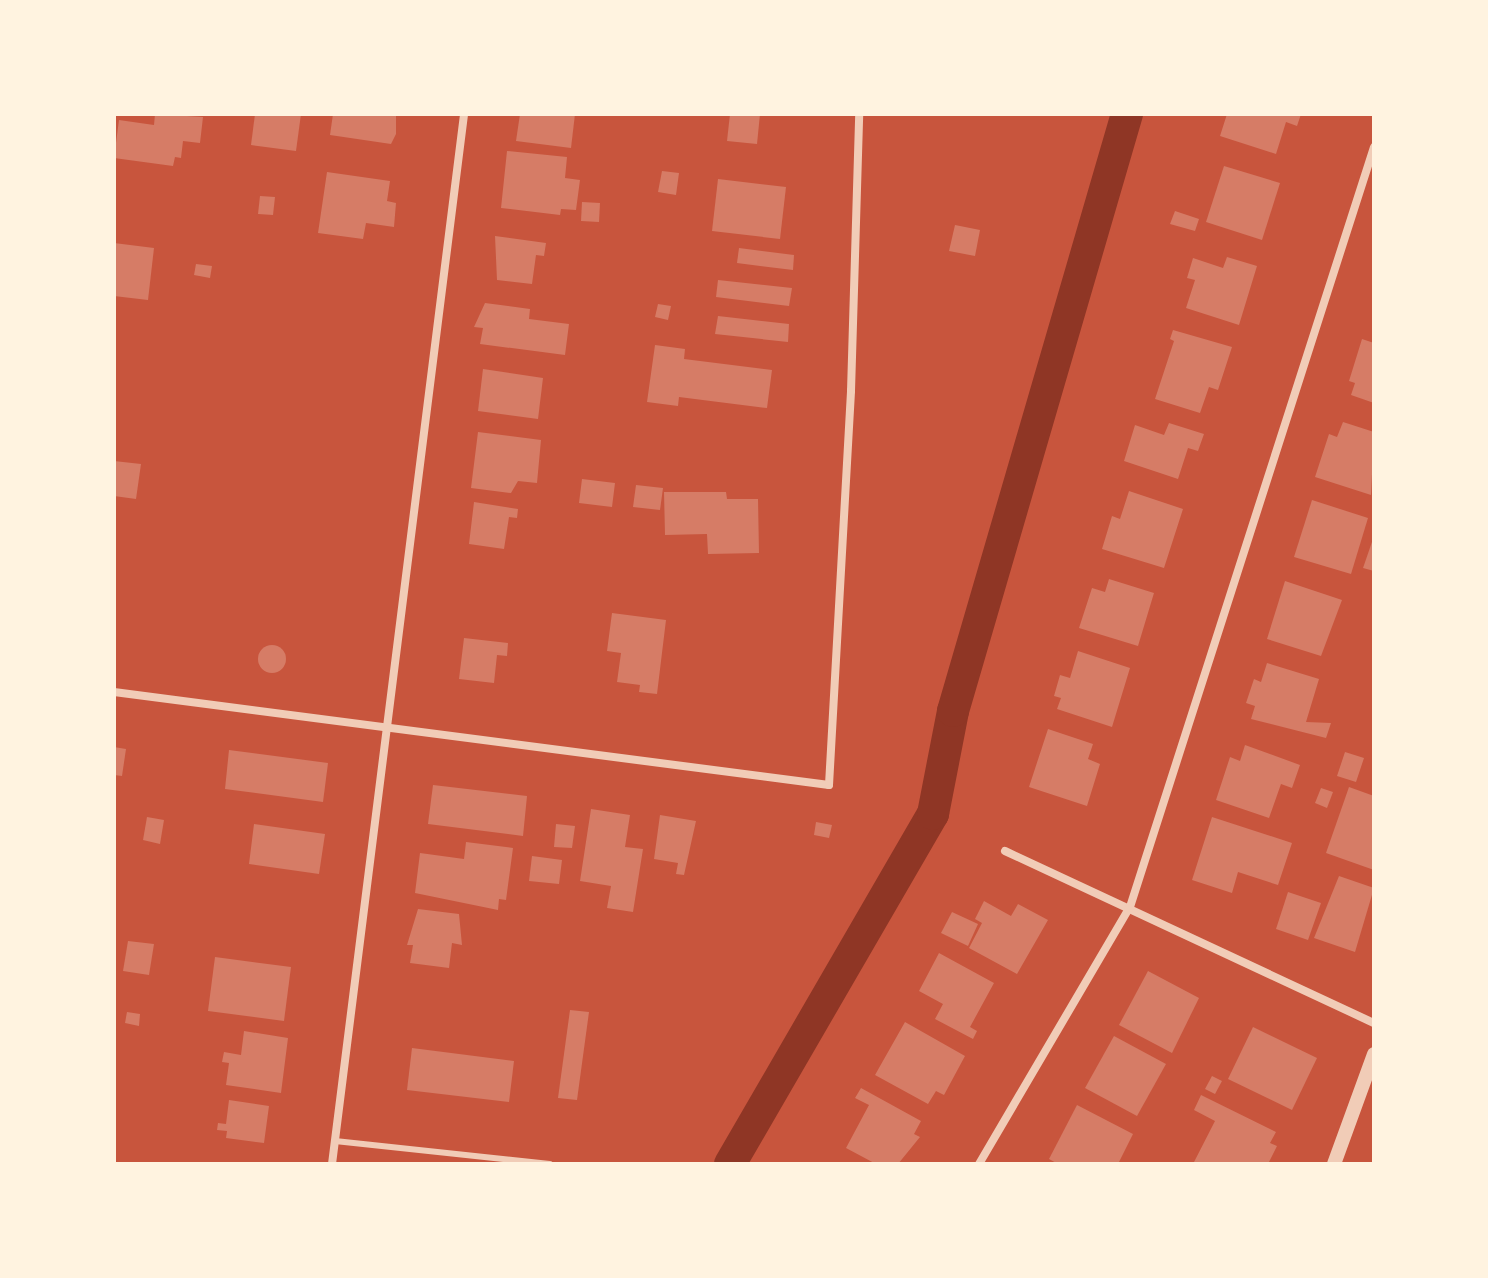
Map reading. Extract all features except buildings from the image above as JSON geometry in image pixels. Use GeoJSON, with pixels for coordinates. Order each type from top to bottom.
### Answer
{"type":"FeatureCollection","features":[{"type":"Feature","properties":{"kind":"street"},"geometry":{"type":"LineString","coordinates":[[332,1164],[464,114]]}},
{"type":"Feature","properties":{"kind":"street"},"geometry":{"type":"LineString","coordinates":[[114,692],[829,785],[851,391],[859,114]]}},
{"type":"Feature","properties":{"kind":"street"},"geometry":{"type":"LineString","coordinates":[[979,1164],[1130,907],[1374,147]]}},
{"type":"Feature","properties":{"kind":"street"},"geometry":{"type":"LineString","coordinates":[[1005,851],[1374,1023]]}},
{"type":"Feature","properties":{"kind":"street"},"geometry":{"type":"LineString","coordinates":[[1334,1164],[1374,1054]]}},
{"type":"Feature","properties":{"kind":"lane"},"geometry":{"type":"LineString","coordinates":[[335,1141],[550,1164]]}},
{"type":"Feature","properties":{"kind":"waterway"},"geometry":{"type":"LineString","coordinates":[[730,1164],[933,814],[953,711],[1127,114]]}}]}
